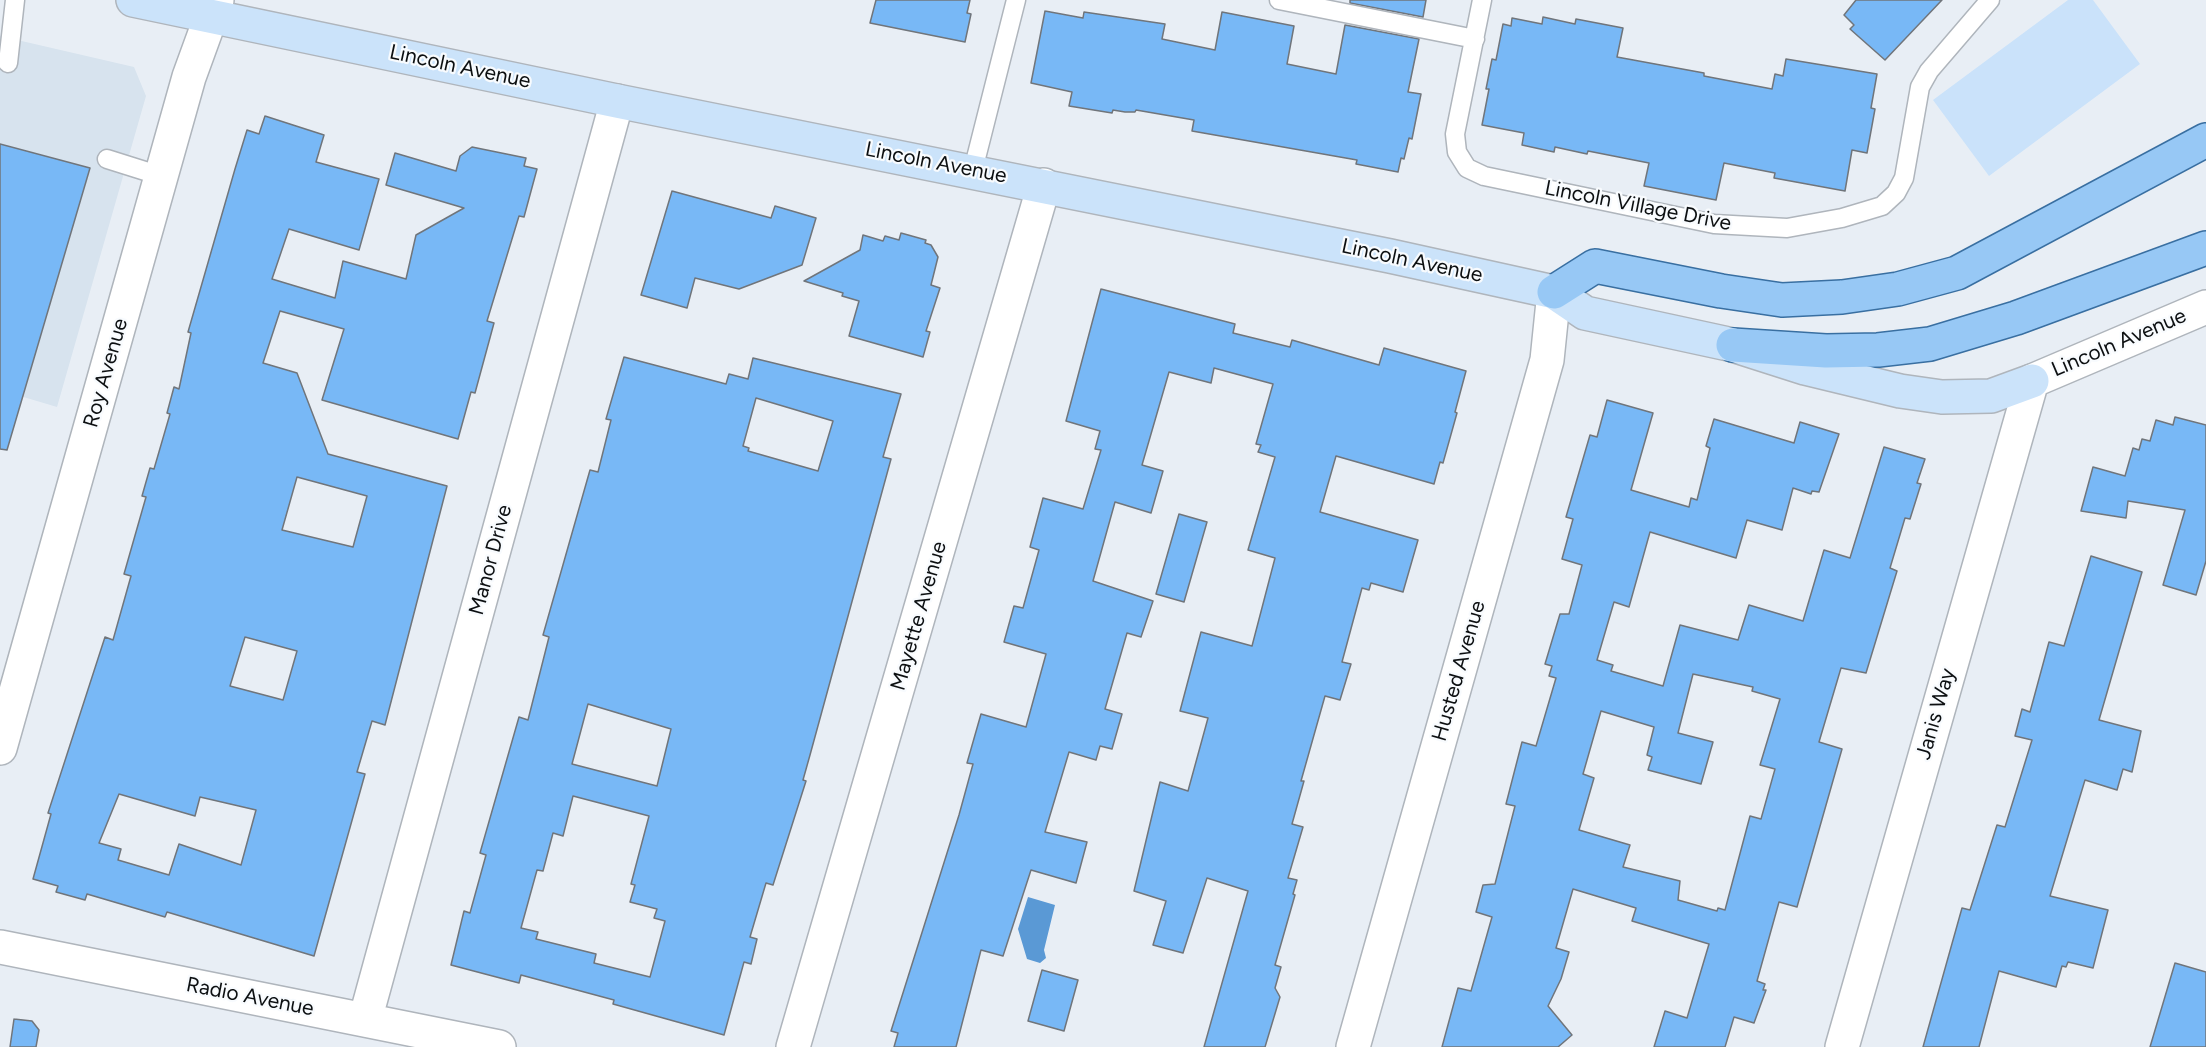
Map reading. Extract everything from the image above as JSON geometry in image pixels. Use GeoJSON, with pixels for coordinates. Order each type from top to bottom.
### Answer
{"type":"FeatureCollection","features":[{"type":"Feature","properties":{"kind":"main road","name":"Lincoln Avenue"},"geometry":{"type":"LineString","coordinates":[[133,0],[214,7],[617,100],[973,170],[1554,292],[1585,313],[1733,345],[1834,376],[1900,391],[1942,397],[1990,396],[2032,381]]}},
{"type":"Feature","properties":{"kind":"main road"},"geometry":{"type":"LineString","coordinates":[[1554,292],[1595,266],[1721,291],[1782,300],[1842,297],[1898,289],[1957,273],[2206,140]]}},
{"type":"Feature","properties":{"kind":"main road"},"geometry":{"type":"LineString","coordinates":[[1733,345],[1837,351],[1878,350],[1930,344],[2016,318],[2206,248]]}},
{"type":"Feature","properties":{"kind":"street","name":"Roy Avenue"},"geometry":{"type":"LineString","coordinates":[[0,748],[189,78],[214,7]]}},
{"type":"Feature","properties":{"kind":"street","name":"Manor Drive"},"geometry":{"type":"LineString","coordinates":[[365,1020],[617,100]]}},
{"type":"Feature","properties":{"kind":"street","name":"Mayette Avenue"},"geometry":{"type":"LineString","coordinates":[[793,1047],[1044,185]]}},
{"type":"Feature","properties":{"kind":"street","name":"Husted Avenue"},"geometry":{"type":"LineString","coordinates":[[1353,1047],[1547,360],[1554,292]]}},
{"type":"Feature","properties":{"kind":"street","name":"Lincoln Avenue"},"geometry":{"type":"LineString","coordinates":[[2032,381],[2067,364],[2206,307]]}},
{"type":"Feature","properties":{"kind":"street","name":"Janis Way"},"geometry":{"type":"LineString","coordinates":[[1842,1047],[2032,381]]}},
{"type":"Feature","properties":{"kind":"street","name":"Radio Avenue"},"geometry":{"type":"LineString","coordinates":[[0,947],[499,1047]]}},
{"type":"Feature","properties":{"kind":"lane"},"geometry":{"type":"LineString","coordinates":[[8,63],[15,0]]}},
{"type":"Feature","properties":{"kind":"lane"},"geometry":{"type":"LineString","coordinates":[[973,170],[1016,0]]}},
{"type":"Feature","properties":{"kind":"lane"},"geometry":{"type":"LineString","coordinates":[[1279,0],[1474,39]]}},
{"type":"Feature","properties":{"kind":"lane","name":"Lincoln Village Drive"},"geometry":{"type":"LineString","coordinates":[[1482,0],[1455,134],[1457,153],[1467,168],[1484,176],[1714,224],[1787,228],[1842,218],[1882,206],[1896,193],[1904,178],[1920,87],[1929,71],[1990,0]]}},
{"type":"Feature","properties":{"kind":"lane"},"geometry":{"type":"LineString","coordinates":[[107,159],[161,176]]}},
{"type":"Feature","properties":{"kind":"shaded area"},"geometry":{"type":"Polygon","coordinates":[[[2068,0],[2093,0],[2140,64],[1989,176],[1933,100],[2068,0]]]}},
{"type":"Feature","properties":{"kind":"shaded area"},"geometry":{"type":"Polygon","coordinates":[[[0,36],[134,67],[146,96],[57,407],[0,390],[0,36]]]}},
{"type":"Feature","properties":{"kind":"water"},"geometry":{"type":"Polygon","coordinates":[[[1028,897],[1055,905],[1044,950],[1046,958],[1040,963],[1027,959],[1018,929],[1028,897]]]}},
{"type":"Feature","properties":{"kind":"building"},"geometry":{"type":"Polygon","coordinates":[[[876,0],[970,0],[967,13],[971,14],[965,42],[870,23],[876,0]]]}},
{"type":"Feature","properties":{"kind":"building"},"geometry":{"type":"Polygon","coordinates":[[[1350,0],[1426,0],[1423,17],[1350,3],[1350,0]]]}},
{"type":"Feature","properties":{"kind":"building"},"geometry":{"type":"Polygon","coordinates":[[[1856,0],[1942,0],[1885,60],[1850,29],[1854,25],[1844,15],[1856,0]]]}},
{"type":"Feature","properties":{"kind":"building"},"geometry":{"type":"Polygon","coordinates":[[[1045,11],[1083,18],[1084,12],[1165,24],[1162,39],[1215,50],[1222,12],[1294,26],[1287,64],[1336,74],[1345,25],[1419,39],[1408,92],[1421,94],[1412,139],[1409,138],[1398,172],[1356,164],[1357,160],[1192,131],[1194,120],[1136,110],[1125,112],[1113,110],[1112,113],[1069,106],[1072,92],[1031,83],[1045,11]]]}},
{"type":"Feature","properties":{"kind":"building"},"geometry":{"type":"Polygon","coordinates":[[[1543,17],[1575,24],[1576,19],[1623,28],[1617,57],[1704,73],[1704,76],[1772,89],[1775,74],[1783,76],[1786,59],[1877,74],[1871,108],[1875,109],[1867,153],[1852,150],[1845,191],[1774,178],[1775,173],[1724,163],[1716,200],[1644,186],[1649,163],[1588,151],[1587,154],[1555,147],[1554,152],[1522,145],[1524,133],[1482,125],[1489,89],[1486,89],[1492,59],[1496,60],[1503,24],[1511,26],[1512,18],[1542,24],[1543,17]]]}},
{"type":"Feature","properties":{"kind":"building"},"geometry":{"type":"Polygon","coordinates":[[[265,116],[324,135],[316,162],[379,179],[359,250],[289,229],[272,279],[335,298],[343,261],[406,279],[416,235],[464,208],[386,185],[395,153],[456,171],[460,156],[472,147],[526,158],[524,166],[537,169],[524,217],[519,216],[487,321],[494,323],[475,393],[471,392],[458,439],[322,400],[344,329],[280,311],[263,363],[297,373],[328,454],[447,486],[385,725],[372,721],[357,772],[365,774],[314,956],[167,912],[165,917],[87,894],[85,900],[56,892],[58,886],[33,879],[51,814],[48,813],[105,637],[113,640],[131,576],[124,574],[146,497],[142,496],[150,468],[154,469],[170,414],[167,413],[174,387],[179,389],[191,333],[188,332],[235,169],[247,130],[259,134],[265,116]],[[297,477],[282,530],[353,547],[367,496],[297,477]],[[245,637],[230,686],[283,700],[297,651],[245,637]],[[119,794],[99,843],[121,849],[118,860],[169,875],[179,844],[241,865],[256,810],[200,797],[195,816],[119,794]]]}},
{"type":"Feature","properties":{"kind":"building"},"geometry":{"type":"Polygon","coordinates":[[[0,144],[90,168],[7,450],[0,449],[0,144]]]}},
{"type":"Feature","properties":{"kind":"building"},"geometry":{"type":"Polygon","coordinates":[[[672,191],[771,218],[775,206],[816,218],[802,265],[739,289],[695,278],[687,308],[641,295],[672,191]]]}},
{"type":"Feature","properties":{"kind":"building"},"geometry":{"type":"Polygon","coordinates":[[[901,233],[926,240],[925,243],[931,245],[938,257],[931,285],[940,288],[926,331],[930,332],[923,357],[849,336],[859,301],[842,296],[843,293],[804,281],[860,250],[863,235],[883,241],[885,236],[899,240],[901,233]]]}},
{"type":"Feature","properties":{"kind":"building"},"geometry":{"type":"Polygon","coordinates":[[[1101,289],[1235,324],[1233,333],[1290,347],[1292,340],[1379,365],[1384,348],[1466,371],[1455,412],[1457,413],[1443,463],[1440,462],[1434,484],[1336,456],[1320,512],[1418,540],[1403,592],[1371,583],[1369,590],[1362,588],[1342,662],[1351,664],[1340,700],[1325,696],[1301,781],[1304,781],[1292,824],[1303,827],[1288,878],[1297,880],[1293,894],[1295,895],[1275,965],[1281,967],[1275,988],[1280,997],[1265,1047],[1204,1047],[1248,891],[1207,878],[1183,953],[1153,945],[1166,901],[1134,891],[1160,782],[1188,791],[1208,718],[1180,711],[1201,632],[1252,646],[1275,558],[1248,550],[1275,457],[1258,452],[1261,445],[1256,444],[1273,384],[1214,368],[1211,383],[1169,372],[1142,465],[1163,471],[1151,513],[1115,502],[1093,581],[1153,601],[1141,637],[1127,633],[1105,709],[1122,714],[1112,749],[1100,746],[1096,760],[1069,752],[1045,832],[1087,842],[1076,883],[1031,870],[1003,956],[981,950],[956,1047],[894,1047],[898,1033],[891,1031],[959,815],[973,764],[967,763],[981,714],[1026,727],[1046,654],[1004,642],[1014,606],[1023,608],[1039,550],[1030,547],[1043,498],[1083,509],[1101,450],[1095,449],[1100,431],[1066,421],[1101,289]]]}},
{"type":"Feature","properties":{"kind":"building"},"geometry":{"type":"Polygon","coordinates":[[[624,357],[726,384],[729,374],[748,379],[753,358],[901,394],[883,457],[891,459],[803,780],[806,781],[773,885],[766,883],[750,937],[757,939],[751,964],[744,962],[724,1035],[613,1004],[614,1000],[521,975],[519,983],[451,965],[464,911],[470,913],[486,855],[480,853],[519,717],[528,720],[549,637],[543,635],[590,470],[598,472],[611,420],[606,419],[624,357]],[[756,398],[743,446],[749,448],[748,451],[818,471],[833,421],[756,398]],[[588,704],[572,764],[657,786],[671,729],[588,704]],[[573,796],[563,836],[553,833],[543,871],[537,870],[521,928],[538,932],[536,939],[596,954],[594,963],[650,977],[665,921],[654,918],[657,909],[630,902],[635,885],[631,884],[649,816],[573,796]]]}},
{"type":"Feature","properties":{"kind":"building"},"geometry":{"type":"Polygon","coordinates":[[[1607,400],[1653,413],[1631,490],[1689,507],[1691,498],[1697,500],[1710,448],[1706,446],[1714,419],[1794,443],[1800,422],[1839,434],[1819,492],[1812,491],[1811,494],[1793,488],[1782,530],[1747,520],[1736,558],[1650,532],[1629,607],[1614,602],[1597,660],[1613,665],[1611,671],[1663,686],[1680,625],[1738,640],[1749,605],[1803,621],[1824,550],[1850,558],[1884,447],[1925,459],[1917,483],[1921,484],[1910,519],[1905,518],[1890,568],[1897,571],[1866,673],[1841,668],[1819,742],[1842,749],[1797,907],[1779,902],[1757,981],[1765,984],[1763,990],[1766,990],[1754,1023],[1734,1017],[1725,1047],[1654,1047],[1665,1011],[1687,1018],[1709,944],[1632,921],[1636,908],[1573,889],[1556,948],[1569,952],[1561,979],[1548,1006],[1572,1035],[1558,1047],[1442,1047],[1458,988],[1471,991],[1492,917],[1476,912],[1483,885],[1495,884],[1515,806],[1506,804],[1522,742],[1536,746],[1556,678],[1549,676],[1552,666],[1545,664],[1560,614],[1569,614],[1582,565],[1562,559],[1573,519],[1566,517],[1590,435],[1597,437],[1607,400]],[[1693,674],[1678,733],[1713,742],[1701,784],[1648,770],[1652,757],[1647,755],[1654,727],[1601,711],[1583,774],[1594,778],[1579,830],[1630,845],[1623,867],[1680,881],[1678,900],[1717,911],[1718,908],[1725,910],[1750,816],[1761,819],[1775,769],[1760,765],[1780,699],[1752,691],[1753,687],[1693,674]]]}},
{"type":"Feature","properties":{"kind":"building"},"geometry":{"type":"Polygon","coordinates":[[[2175,417],[2206,425],[2206,561],[2196,595],[2163,585],[2185,510],[2128,501],[2126,518],[2081,511],[2093,467],[2125,476],[2133,448],[2139,450],[2142,439],[2150,441],[2156,420],[2173,425],[2175,417]]]}},
{"type":"Feature","properties":{"kind":"building"},"geometry":{"type":"Polygon","coordinates":[[[1179,514],[1207,522],[1184,602],[1156,594],[1179,514]]]}},
{"type":"Feature","properties":{"kind":"building"},"geometry":{"type":"Polygon","coordinates":[[[2091,556],[2142,572],[2099,720],[2141,731],[2132,772],[2123,769],[2117,790],[2085,780],[2050,896],[2108,910],[2093,968],[2068,962],[2066,967],[2062,966],[2056,987],[1999,971],[1979,1047],[1923,1047],[1962,908],[1970,910],[1997,825],[2005,827],[2032,740],[2015,736],[2022,709],[2030,712],[2049,642],[2064,646],[2091,556]]]}},
{"type":"Feature","properties":{"kind":"building"},"geometry":{"type":"Polygon","coordinates":[[[2175,963],[2206,972],[2206,1047],[2150,1047],[2175,963]]]}},
{"type":"Feature","properties":{"kind":"building"},"geometry":{"type":"Polygon","coordinates":[[[1042,970],[1078,980],[1064,1031],[1028,1021],[1042,970]]]}},
{"type":"Feature","properties":{"kind":"building"},"geometry":{"type":"Polygon","coordinates":[[[14,1019],[32,1021],[39,1030],[36,1047],[10,1047],[14,1019]]]}}]}
